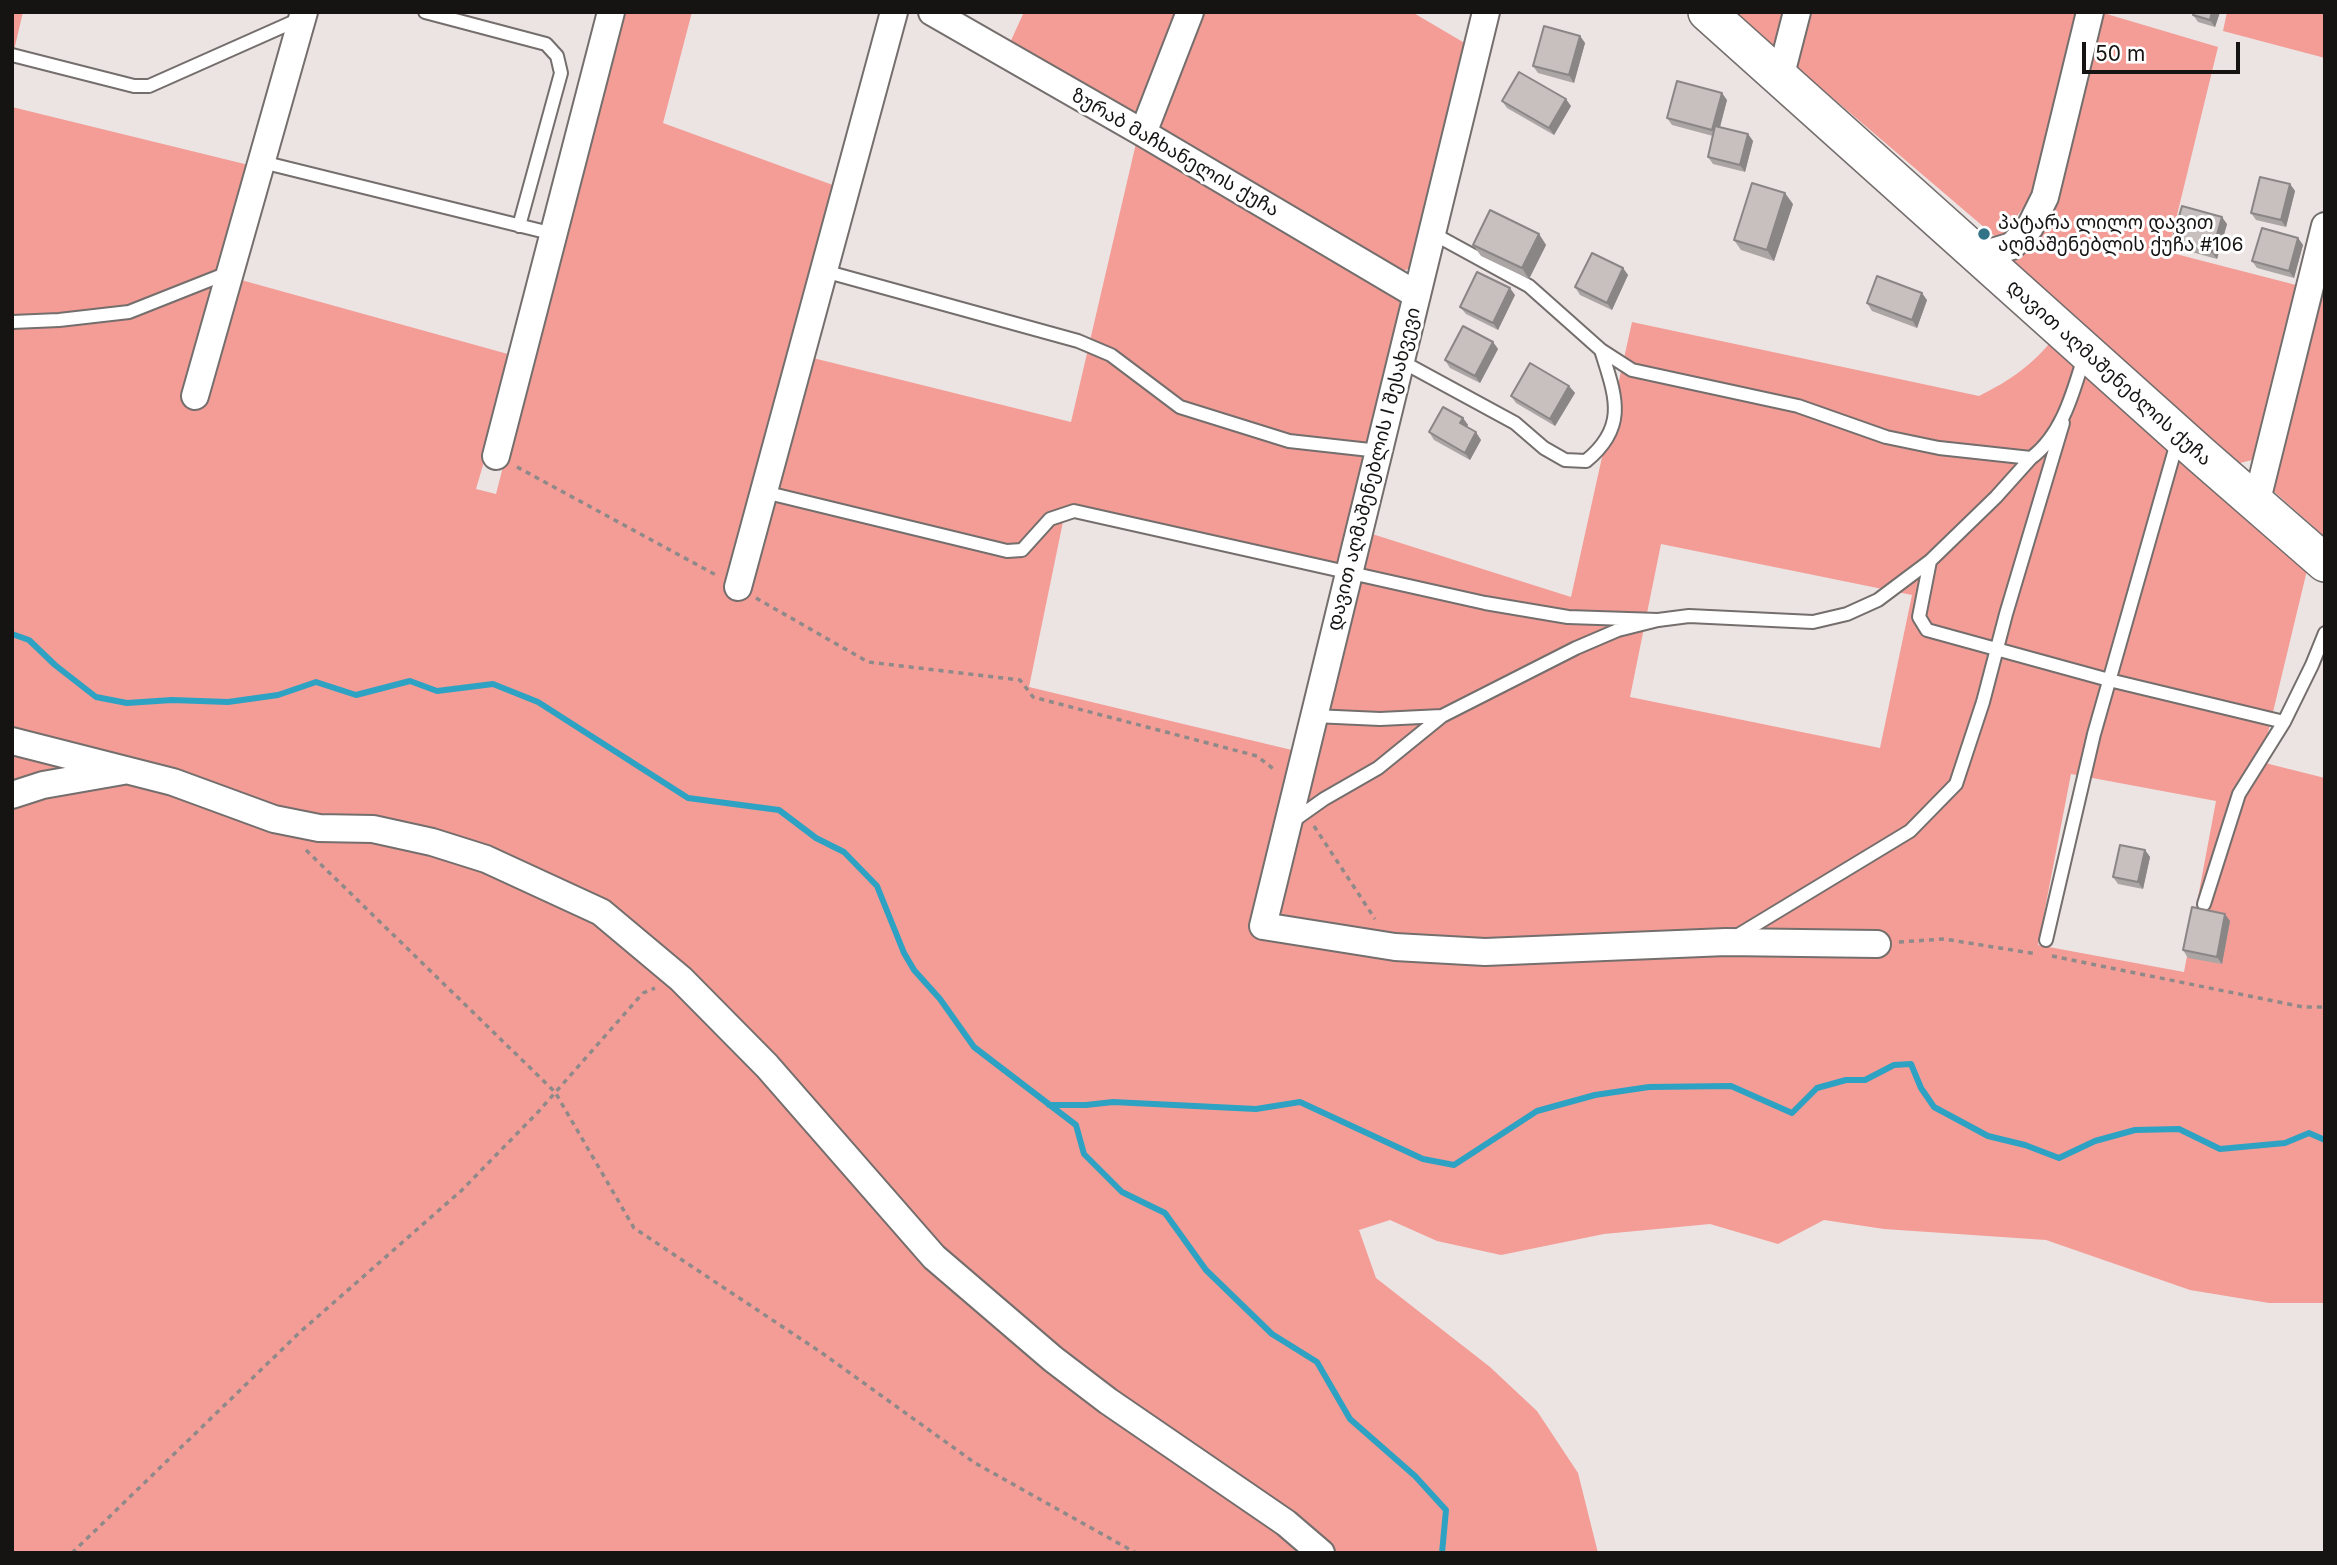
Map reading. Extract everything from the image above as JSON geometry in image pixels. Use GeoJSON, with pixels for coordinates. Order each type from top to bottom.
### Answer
{"type":"FeatureCollection","features":[{"type":"Feature","properties":{"kind":"street"},"geometry":{"type":"LineString","coordinates":[[496,456],[611,12]]}},
{"type":"Feature","properties":{"kind":"street"},"geometry":{"type":"LineString","coordinates":[[738,587],[894,12]]}},
{"type":"Feature","properties":{"kind":"street","name":"ზურაბ მაჩხანელის ქუჩა"},"geometry":{"type":"LineString","coordinates":[[932,12],[1417,295]]}},
{"type":"Feature","properties":{"kind":"street"},"geometry":{"type":"LineString","coordinates":[[1143,133],[1190,12]]}},
{"type":"Feature","properties":{"kind":"street","name":"დავით აღმაშენებლის I შესახვევი"},"geometry":{"type":"LineString","coordinates":[[1395,947],[1263,926],[1296,810],[1314,716],[1486,12]]}},
{"type":"Feature","properties":{"kind":"street","name":"დავით აღმაშენებლის ქუჩა"},"geometry":{"type":"LineString","coordinates":[[1707,12],[2325,563]]}},
{"type":"Feature","properties":{"kind":"street"},"geometry":{"type":"LineString","coordinates":[[1780,78],[1797,12]]}},
{"type":"Feature","properties":{"kind":"street"},"geometry":{"type":"LineString","coordinates":[[1979,256],[2012,246],[2030,227],[2045,197],[2090,12]]}},
{"type":"Feature","properties":{"kind":"street"},"geometry":{"type":"LineString","coordinates":[[195,396],[304,15]]}},
{"type":"Feature","properties":{"kind":"street"},"geometry":{"type":"LineString","coordinates":[[2256,504],[2325,226]]}},
{"type":"Feature","properties":{"kind":"street"},"geometry":{"type":"LineString","coordinates":[[12,741],[173,782],[274,819],[319,828],[373,829],[432,842],[486,859],[601,912],[681,979],[767,1066],[934,1257],[1097,1393],[1286,1523],[1321,1553]]}},
{"type":"Feature","properties":{"kind":"street"},"geometry":{"type":"LineString","coordinates":[[12,796],[43,785],[129,770]]}},
{"type":"Feature","properties":{"kind":"street"},"geometry":{"type":"LineString","coordinates":[[1395,947],[1486,952],[1726,942],[1877,944]]}},
{"type":"Feature","properties":{"kind":"lane"},"geometry":{"type":"LineString","coordinates":[[425,12],[546,44],[557,56],[561,73],[519,226]]}},
{"type":"Feature","properties":{"kind":"lane"},"geometry":{"type":"LineString","coordinates":[[12,55],[134,86],[149,86],[304,15]]}},
{"type":"Feature","properties":{"kind":"lane"},"geometry":{"type":"LineString","coordinates":[[262,162],[554,234]]}},
{"type":"Feature","properties":{"kind":"lane"},"geometry":{"type":"LineString","coordinates":[[1432,233],[1528,286],[1601,350],[1632,370],[1798,406],[1886,437],[1939,448],[2031,458]]}},
{"type":"Feature","properties":{"kind":"lane"},"geometry":{"type":"LineString","coordinates":[[824,271],[1078,341],[1111,355],[1180,407],[1289,440],[1379,451]]}},
{"type":"Feature","properties":{"kind":"lane"},"geometry":{"type":"LineString","coordinates":[[12,322],[129,312],[230,272]]}},
{"type":"Feature","properties":{"kind":"lane"},"geometry":{"type":"LineString","coordinates":[[1401,361],[1515,423],[1544,449],[1565,460],[1586,461],[1598,451],[1615,425],[1616,406],[1601,350]]}},
{"type":"Feature","properties":{"kind":"lane"},"geometry":{"type":"LineString","coordinates":[[1726,942],[1910,831],[1956,784],[1983,702],[1996,650],[2086,351]]}},
{"type":"Feature","properties":{"kind":"lane"},"geometry":{"type":"LineString","coordinates":[[1296,810],[1378,768],[1442,716],[1576,648],[1618,630],[1689,616],[1814,622],[1847,614],[1878,600],[1930,561],[1996,497],[2031,458],[2042,450],[2067,410]]}},
{"type":"Feature","properties":{"kind":"lane"},"geometry":{"type":"LineString","coordinates":[[2046,940],[2094,734],[2179,435]]}},
{"type":"Feature","properties":{"kind":"lane"},"geometry":{"type":"LineString","coordinates":[[764,492],[1007,551],[1022,550],[1050,519],[1074,511],[1416,589],[1568,617],[1658,620]]}},
{"type":"Feature","properties":{"kind":"lane"},"geometry":{"type":"LineString","coordinates":[[1930,561],[1919,617],[1927,630],[2109,680],[2284,722]]}},
{"type":"Feature","properties":{"kind":"lane"},"geometry":{"type":"LineString","coordinates":[[2204,904],[2239,794],[2284,722],[2325,634]]}},
{"type":"Feature","properties":{"kind":"lane"},"geometry":{"type":"LineString","coordinates":[[1314,716],[1380,719],[1442,716]]}},
{"type":"Feature","properties":{"kind":"path"},"geometry":{"type":"LineString","coordinates":[[496,456],[738,587],[868,662],[1020,680],[1033,697],[1257,756],[1276,771],[1296,810],[1395,947]]}},
{"type":"Feature","properties":{"kind":"path"},"geometry":{"type":"LineString","coordinates":[[274,819],[555,1092],[634,1228],[822,1353],[975,1463],[1136,1553]]}},
{"type":"Feature","properties":{"kind":"path"},"geometry":{"type":"LineString","coordinates":[[1877,944],[1944,939],[2037,954]]}},
{"type":"Feature","properties":{"kind":"path"},"geometry":{"type":"LineString","coordinates":[[2050,956],[2303,1007],[2325,1007]]}},
{"type":"Feature","properties":{"kind":"path"},"geometry":{"type":"LineString","coordinates":[[72,1553],[299,1333],[462,1190],[555,1092],[643,993],[681,979]]}},
{"type":"Feature","properties":{"kind":"shaded area"},"geometry":{"type":"Polygon","coordinates":[[[12,12],[23,12],[12,59],[12,12]]]}},
{"type":"Feature","properties":{"kind":"shaded area"},"geometry":{"type":"Polygon","coordinates":[[[620,12],[692,12],[663,123],[841,188],[730,598],[740,601],[809,357],[1071,422],[1137,139],[1422,314],[1369,533],[1571,597],[1632,322],[1979,396],[2020,372],[2054,338],[2309,562],[2261,762],[2325,778],[2325,1303],[2269,1303],[2190,1290],[2046,1240],[1884,1229],[1824,1220],[1778,1244],[1710,1224],[1604,1234],[1501,1255],[1437,1241],[1390,1220],[1359,1230],[1376,1278],[1490,1367],[1537,1411],[1578,1473],[1598,1553],[12,1553],[12,107],[261,168],[234,278],[515,356],[476,489],[496,494],[620,12]],[[1065,512],[1029,687],[1296,751],[1340,576],[1065,512]],[[1661,544],[1630,697],[1880,748],[1912,595],[1661,544]],[[2071,774],[2038,945],[2184,972],[2216,801],[2071,774]]]}},
{"type":"Feature","properties":{"kind":"shaded area"},"geometry":{"type":"Polygon","coordinates":[[[1024,12],[1183,12],[1138,120],[1008,47],[1024,12]]]}},
{"type":"Feature","properties":{"kind":"shaded area"},"geometry":{"type":"Polygon","coordinates":[[[1200,12],[1412,12],[1468,45],[1413,267],[1400,272],[1159,134],[1155,123],[1200,12]]]}},
{"type":"Feature","properties":{"kind":"shaded area"},"geometry":{"type":"Polygon","coordinates":[[[1724,12],[1790,12],[1778,61],[1724,12]]]}},
{"type":"Feature","properties":{"kind":"shaded area"},"geometry":{"type":"Polygon","coordinates":[[[1807,12],[2080,12],[2038,188],[1999,240],[1794,65],[1807,12]]]}},
{"type":"Feature","properties":{"kind":"shaded area"},"geometry":{"type":"Polygon","coordinates":[[[2100,12],[2218,47],[2168,252],[2300,286],[2261,444],[2252,460],[2240,463],[2010,261],[2039,231],[2059,199],[2100,12]]]}},
{"type":"Feature","properties":{"kind":"shaded area"},"geometry":{"type":"Polygon","coordinates":[[[2227,12],[2325,12],[2325,58],[2223,31],[2227,12]]]}},
{"type":"Feature","properties":{"kind":"shaded area"},"geometry":{"type":"Polygon","coordinates":[[[2325,261],[2325,537],[2270,488],[2325,261]]]}},
{"type":"Feature","properties":{"kind":"building"},"geometry":{"type":"Polygon","coordinates":[[[2194,12],[2212,12],[2210,20],[2193,15],[2194,12]]]}},
{"type":"Feature","properties":{"kind":"building"},"geometry":{"type":"Polygon","coordinates":[[[1544,26],[1580,36],[1569,75],[1533,66],[1544,26]]]}},
{"type":"Feature","properties":{"kind":"building"},"geometry":{"type":"Polygon","coordinates":[[[1519,72],[1566,99],[1549,128],[1502,101],[1519,72]]]}},
{"type":"Feature","properties":{"kind":"building"},"geometry":{"type":"Polygon","coordinates":[[[1677,81],[1722,93],[1712,130],[1667,118],[1677,81]]]}},
{"type":"Feature","properties":{"kind":"building"},"geometry":{"type":"Polygon","coordinates":[[[1715,126],[1748,134],[1740,165],[1708,157],[1715,126]]]}},
{"type":"Feature","properties":{"kind":"building"},"geometry":{"type":"Polygon","coordinates":[[[2260,177],[2290,184],[2281,220],[2251,213],[2260,177]]]}},
{"type":"Feature","properties":{"kind":"building"},"geometry":{"type":"Polygon","coordinates":[[[1752,183],[1785,193],[1767,250],[1734,240],[1752,183]]]}},
{"type":"Feature","properties":{"kind":"building"},"geometry":{"type":"Polygon","coordinates":[[[2182,206],[2222,217],[2212,252],[2172,241],[2182,206]]]}},
{"type":"Feature","properties":{"kind":"building"},"geometry":{"type":"Polygon","coordinates":[[[1490,210],[1539,234],[1522,268],[1473,245],[1490,210]]]}},
{"type":"Feature","properties":{"kind":"building"},"geometry":{"type":"Polygon","coordinates":[[[2262,228],[2298,238],[2289,271],[2252,261],[2262,228]]]}},
{"type":"Feature","properties":{"kind":"building"},"geometry":{"type":"Polygon","coordinates":[[[1592,253],[1623,268],[1607,303],[1575,287],[1592,253]]]}},
{"type":"Feature","properties":{"kind":"building"},"geometry":{"type":"Polygon","coordinates":[[[1477,272],[1510,288],[1493,323],[1460,307],[1477,272]]]}},
{"type":"Feature","properties":{"kind":"building"},"geometry":{"type":"Polygon","coordinates":[[[1877,276],[1922,293],[1912,320],[1867,303],[1877,276]]]}},
{"type":"Feature","properties":{"kind":"building"},"geometry":{"type":"Polygon","coordinates":[[[1463,326],[1493,342],[1475,376],[1445,360],[1463,326]]]}},
{"type":"Feature","properties":{"kind":"building"},"geometry":{"type":"Polygon","coordinates":[[[1530,363],[1569,386],[1550,419],[1511,396],[1530,363]]]}},
{"type":"Feature","properties":{"kind":"building"},"geometry":{"type":"Polygon","coordinates":[[[1443,407],[1463,418],[1460,423],[1476,432],[1465,453],[1429,432],[1443,407]]]}},
{"type":"Feature","properties":{"kind":"building"},"geometry":{"type":"Polygon","coordinates":[[[2120,845],[2145,850],[2138,882],[2113,877],[2120,845]]]}},
{"type":"Feature","properties":{"kind":"building"},"geometry":{"type":"Polygon","coordinates":[[[2192,907],[2225,914],[2217,957],[2183,950],[2192,907]]]}},
{"type":"Feature","properties":{"kind":"waterway"},"geometry":{"type":"LineString","coordinates":[[12,634],[29,640],[55,665],[96,697],[127,703],[172,700],[228,702],[278,695],[316,682],[356,695],[410,681],[437,691],[493,684],[538,702],[688,798],[779,810],[816,838],[844,852],[877,886],[904,953],[914,970],[940,999],[974,1047],[1076,1125],[1084,1154],[1122,1192],[1165,1213],[1206,1270],[1272,1334],[1317,1362],[1350,1419],[1415,1476],[1446,1510],[1442,1553]]}},
{"type":"Feature","properties":{"kind":"waterway"},"geometry":{"type":"LineString","coordinates":[[1049,1105],[1113,1102],[1256,1109],[1300,1102],[1423,1159],[1454,1165],[1537,1111],[1595,1095],[1649,1087],[1731,1086],[1792,1113],[1817,1088],[1846,1080],[1865,1080],[1894,1065],[1911,1064],[1921,1088],[1934,1107],[1988,1136],[2025,1145],[2059,1158],[2095,1141],[2135,1130],[2179,1129],[2220,1149],[2285,1143],[2309,1133],[2325,1140]]}},
{"type":"Feature","properties":{"kind":"place","name":"პატარა ლილო დავით აღმაშენებლის ქუჩა #106"},"geometry":{"type":"Point","coordinates":[1984,234]}}]}
